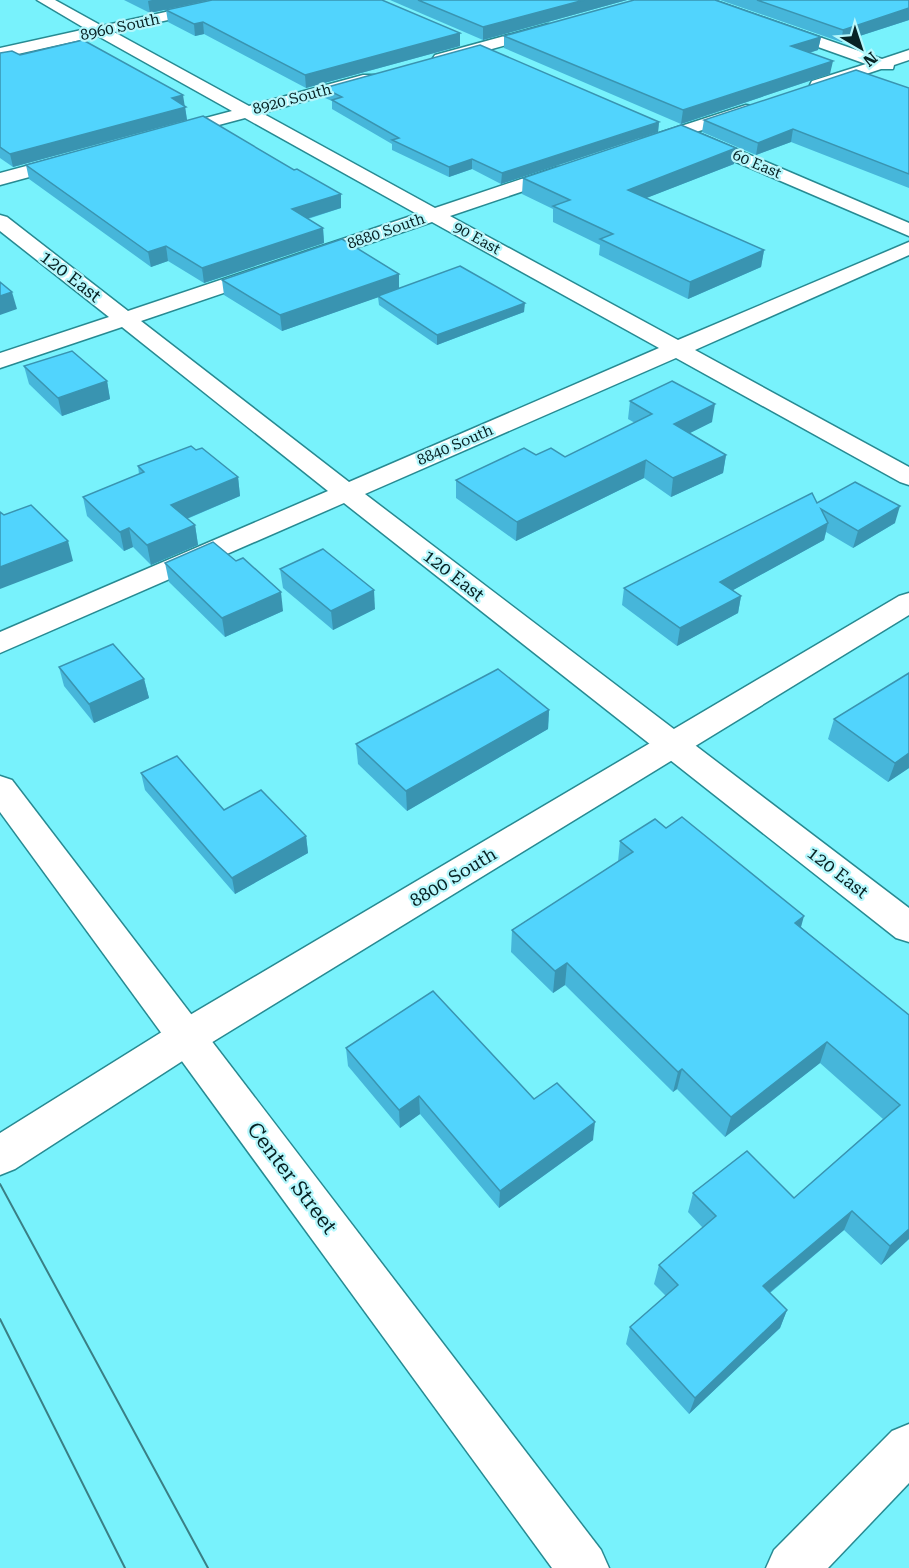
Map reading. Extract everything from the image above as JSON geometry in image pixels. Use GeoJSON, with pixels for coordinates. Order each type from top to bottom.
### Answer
{"type":"FeatureCollection","features":[{"type":"Feature","properties":{"kind":"street","name":"90 East"},"geometry":{"type":"LineString","coordinates":[[45,0],[909,477]]}},
{"type":"Feature","properties":{"kind":"street","name":"8960 South"},"geometry":{"type":"LineString","coordinates":[[0,53],[240,0]]}},
{"type":"Feature","properties":{"kind":"street"},"geometry":{"type":"LineString","coordinates":[[699,0],[909,73]]}},
{"type":"Feature","properties":{"kind":"street"},"geometry":{"type":"LineString","coordinates":[[426,62],[562,25]]}},
{"type":"Feature","properties":{"kind":"street"},"geometry":{"type":"LineString","coordinates":[[460,38],[504,56]]}},
{"type":"Feature","properties":{"kind":"street"},"geometry":{"type":"LineString","coordinates":[[804,90],[909,55]]}},
{"type":"Feature","properties":{"kind":"street","name":"8920 South"},"geometry":{"type":"LineString","coordinates":[[157,136],[381,75]]}},
{"type":"Feature","properties":{"kind":"street"},"geometry":{"type":"LineString","coordinates":[[624,151],[759,105]]}},
{"type":"Feature","properties":{"kind":"street","name":"60 East"},"geometry":{"type":"LineString","coordinates":[[658,122],[909,230]]}},
{"type":"Feature","properties":{"kind":"street"},"geometry":{"type":"LineString","coordinates":[[0,179],[90,155]]}},
{"type":"Feature","properties":{"kind":"street","name":"8880 South"},"geometry":{"type":"LineString","coordinates":[[0,361],[579,166]]}},
{"type":"Feature","properties":{"kind":"street","name":"120 East"},"geometry":{"type":"LineString","coordinates":[[0,220],[346,492],[909,928]]}},
{"type":"Feature","properties":{"kind":"street","name":"8840 South"},"geometry":{"type":"LineString","coordinates":[[0,643],[909,248]]}},
{"type":"Feature","properties":{"kind":"street","name":"8800 South"},"geometry":{"type":"LineString","coordinates":[[0,1156],[187,1037],[909,602]]}},
{"type":"Feature","properties":{"kind":"street","name":"Center Street"},"geometry":{"type":"LineString","coordinates":[[0,788],[583,1568]]}},
{"type":"Feature","properties":{"kind":"street"},"geometry":{"type":"LineString","coordinates":[[792,1568],[909,1448]]}},
{"type":"Feature","properties":{"kind":"building"},"geometry":{"type":"Polygon","coordinates":[[[212,0],[382,0],[460,33],[305,75],[203,22],[194,24],[166,10],[212,0]]]}},
{"type":"Feature","properties":{"kind":"building"},"geometry":{"type":"Polygon","coordinates":[[[418,0],[584,0],[483,27],[418,0]]]}},
{"type":"Feature","properties":{"kind":"building"},"geometry":{"type":"Polygon","coordinates":[[[634,0],[715,0],[821,37],[791,46],[833,61],[683,110],[504,36],[634,0]]]}},
{"type":"Feature","properties":{"kind":"building"},"geometry":{"type":"Polygon","coordinates":[[[757,0],[909,0],[909,8],[843,30],[757,0]]]}},
{"type":"Feature","properties":{"kind":"building"},"geometry":{"type":"Polygon","coordinates":[[[83,40],[183,95],[172,98],[186,107],[10,154],[0,147],[0,53],[12,51],[20,55],[83,40]]]}},
{"type":"Feature","properties":{"kind":"building"},"geometry":{"type":"Polygon","coordinates":[[[480,45],[659,122],[502,173],[472,159],[449,167],[392,140],[399,138],[332,100],[342,97],[324,88],[480,45]]]}},
{"type":"Feature","properties":{"kind":"building"},"geometry":{"type":"Polygon","coordinates":[[[856,70],[909,88],[909,174],[793,129],[758,143],[704,120],[856,70]]]}},
{"type":"Feature","properties":{"kind":"building"},"geometry":{"type":"Polygon","coordinates":[[[203,116],[294,170],[297,169],[341,194],[292,209],[323,228],[202,268],[166,246],[148,252],[26,165],[203,116]]]}},
{"type":"Feature","properties":{"kind":"building"},"geometry":{"type":"Polygon","coordinates":[[[681,125],[736,148],[628,190],[764,250],[690,282],[600,239],[613,234],[553,206],[570,200],[523,178],[681,125]]]}},
{"type":"Feature","properties":{"kind":"building"},"geometry":{"type":"Polygon","coordinates":[[[342,239],[399,274],[280,315],[222,280],[342,239]]]}},
{"type":"Feature","properties":{"kind":"building"},"geometry":{"type":"Polygon","coordinates":[[[460,266],[525,303],[437,335],[378,296],[460,266]]]}},
{"type":"Feature","properties":{"kind":"building"},"geometry":{"type":"Polygon","coordinates":[[[0,282],[12,292],[0,296],[0,282]]]}},
{"type":"Feature","properties":{"kind":"building"},"geometry":{"type":"Polygon","coordinates":[[[72,351],[107,381],[58,398],[24,366],[72,351]]]}},
{"type":"Feature","properties":{"kind":"building"},"geometry":{"type":"Polygon","coordinates":[[[672,381],[715,404],[674,424],[726,455],[673,478],[646,460],[517,522],[456,480],[524,448],[536,455],[551,448],[565,457],[652,414],[630,401],[672,381]]]}},
{"type":"Feature","properties":{"kind":"building"},"geometry":{"type":"Polygon","coordinates":[[[191,446],[196,450],[202,448],[238,477],[171,505],[195,525],[147,545],[129,528],[120,532],[83,497],[144,472],[138,466],[191,446]]]}},
{"type":"Feature","properties":{"kind":"building"},"geometry":{"type":"Polygon","coordinates":[[[855,482],[900,506],[858,531],[821,509],[828,523],[720,582],[741,596],[680,628],[624,588],[812,493],[817,503],[855,482]]]}},
{"type":"Feature","properties":{"kind":"building"},"geometry":{"type":"Polygon","coordinates":[[[31,505],[68,541],[0,567],[0,512],[4,515],[31,505]]]}},
{"type":"Feature","properties":{"kind":"building"},"geometry":{"type":"Polygon","coordinates":[[[213,542],[236,561],[243,558],[281,592],[222,618],[165,563],[213,542]]]}},
{"type":"Feature","properties":{"kind":"building"},"geometry":{"type":"Polygon","coordinates":[[[323,549],[374,590],[331,611],[280,569],[323,549]]]}},
{"type":"Feature","properties":{"kind":"building"},"geometry":{"type":"Polygon","coordinates":[[[113,644],[144,679],[89,704],[59,667],[113,644]]]}},
{"type":"Feature","properties":{"kind":"building"},"geometry":{"type":"Polygon","coordinates":[[[498,669],[549,710],[406,791],[356,744],[498,669]]]}},
{"type":"Feature","properties":{"kind":"building"},"geometry":{"type":"Polygon","coordinates":[[[909,673],[909,753],[895,763],[834,719],[909,673]]]}},
{"type":"Feature","properties":{"kind":"building"},"geometry":{"type":"Polygon","coordinates":[[[177,756],[224,810],[261,790],[306,836],[232,878],[141,773],[177,756]]]}},
{"type":"Feature","properties":{"kind":"building"},"geometry":{"type":"Polygon","coordinates":[[[682,817],[804,916],[795,923],[909,1015],[909,1229],[890,1246],[852,1211],[763,1286],[787,1310],[695,1398],[630,1327],[678,1285],[659,1265],[716,1216],[693,1193],[747,1151],[794,1198],[900,1105],[827,1042],[731,1117],[682,1069],[678,1072],[567,963],[555,971],[512,930],[633,852],[620,841],[655,819],[666,828],[682,817]]]}},
{"type":"Feature","properties":{"kind":"building"},"geometry":{"type":"Polygon","coordinates":[[[433,991],[534,1099],[557,1083],[595,1122],[500,1191],[419,1096],[399,1110],[346,1048],[433,991]]]}},
{"type":"Feature","properties":{"kind":"tram line"},"geometry":{"type":"LineString","coordinates":[[0,1184],[208,1568]]}},
{"type":"Feature","properties":{"kind":"tram line"},"geometry":{"type":"LineString","coordinates":[[0,1319],[125,1568]]}}]}
